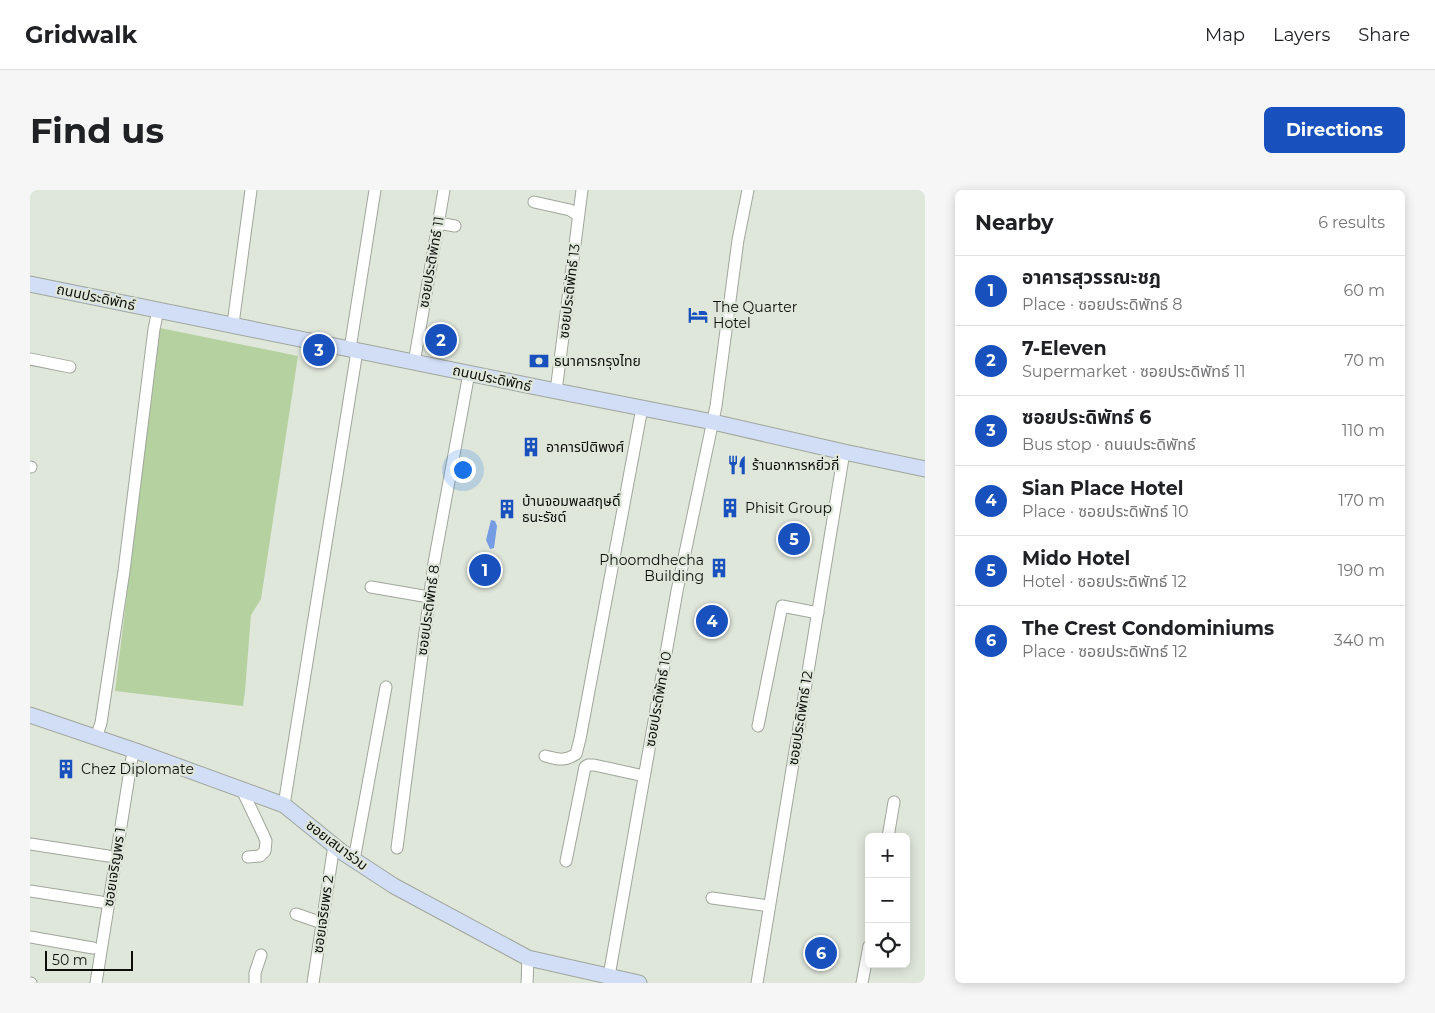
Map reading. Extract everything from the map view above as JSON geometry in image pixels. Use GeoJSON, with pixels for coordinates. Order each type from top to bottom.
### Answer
{"type":"FeatureCollection","features":[{"type":"Feature","properties":{"kind":"main road","name":"ถนนประดิพัทธ์"},"geometry":{"type":"LineString","coordinates":[[30,284],[233,324],[556,392],[712,422],[925,469]]}},
{"type":"Feature","properties":{"kind":"main road","name":"ซอยเสนาร่วม"},"geometry":{"type":"LineString","coordinates":[[30,715],[284,805],[354,860],[394,886],[528,958],[639,983]]}},
{"type":"Feature","properties":{"kind":"street"},"geometry":{"type":"LineString","coordinates":[[233,324],[251,190]]}},
{"type":"Feature","properties":{"kind":"street"},"geometry":{"type":"LineString","coordinates":[[284,805],[353,350],[375,190]]}},
{"type":"Feature","properties":{"kind":"street","name":"ซอยประดิพัทธ์ 11"},"geometry":{"type":"LineString","coordinates":[[414,363],[444,190]]}},
{"type":"Feature","properties":{"kind":"street","name":"ซอยประดิพัทธ์ 13"},"geometry":{"type":"LineString","coordinates":[[556,392],[582,190]]}},
{"type":"Feature","properties":{"kind":"street","name":"ซอยประดิพัทธ์ 10"},"geometry":{"type":"LineString","coordinates":[[609,976],[676,591],[716,406],[738,240],[748,190]]}},
{"type":"Feature","properties":{"kind":"street"},"geometry":{"type":"LineString","coordinates":[[534,202],[570,210],[578,215]]}},
{"type":"Feature","properties":{"kind":"street"},"geometry":{"type":"LineString","coordinates":[[438,223],[455,226]]}},
{"type":"Feature","properties":{"kind":"street"},"geometry":{"type":"LineString","coordinates":[[96,738],[101,723],[124,571],[158,310]]}},
{"type":"Feature","properties":{"kind":"street"},"geometry":{"type":"LineString","coordinates":[[30,359],[70,367]]}},
{"type":"Feature","properties":{"kind":"street","name":"ซอยประดิพัทธ์ 8"},"geometry":{"type":"LineString","coordinates":[[397,848],[434,563],[469,373]]}},
{"type":"Feature","properties":{"kind":"street"},"geometry":{"type":"LineString","coordinates":[[546,756],[563,760],[576,754],[642,408]]}},
{"type":"Feature","properties":{"kind":"street","name":"ซอยประดิพัทธ์ 12"},"geometry":{"type":"LineString","coordinates":[[757,983],[844,452]]}},
{"type":"Feature","properties":{"kind":"street"},"geometry":{"type":"LineString","coordinates":[[371,587],[430,597]]}},
{"type":"Feature","properties":{"kind":"street"},"geometry":{"type":"LineString","coordinates":[[758,726],[782,606],[818,613]]}},
{"type":"Feature","properties":{"kind":"street"},"geometry":{"type":"LineString","coordinates":[[354,860],[386,687]]}},
{"type":"Feature","properties":{"kind":"street","name":"ซอยเจริญพร 1"},"geometry":{"type":"LineString","coordinates":[[96,983],[133,750]]}},
{"type":"Feature","properties":{"kind":"street"},"geometry":{"type":"LineString","coordinates":[[566,862],[585,767],[594,765],[644,776]]}},
{"type":"Feature","properties":{"kind":"street"},"geometry":{"type":"LineString","coordinates":[[242,790],[266,841],[265,851],[260,856],[248,857]]}},
{"type":"Feature","properties":{"kind":"street"},"geometry":{"type":"LineString","coordinates":[[889,833],[894,802]]}},
{"type":"Feature","properties":{"kind":"street"},"geometry":{"type":"LineString","coordinates":[[30,844],[108,856]]}},
{"type":"Feature","properties":{"kind":"street","name":"ซอยเจริยพร 2"},"geometry":{"type":"LineString","coordinates":[[313,983],[334,845]]}},
{"type":"Feature","properties":{"kind":"street"},"geometry":{"type":"LineString","coordinates":[[30,891],[101,902]]}},
{"type":"Feature","properties":{"kind":"street"},"geometry":{"type":"LineString","coordinates":[[712,898],[769,906]]}},
{"type":"Feature","properties":{"kind":"street"},"geometry":{"type":"LineString","coordinates":[[296,914],[322,924]]}},
{"type":"Feature","properties":{"kind":"street"},"geometry":{"type":"LineString","coordinates":[[30,937],[93,948]]}},
{"type":"Feature","properties":{"kind":"street"},"geometry":{"type":"LineString","coordinates":[[256,983],[255,973],[261,955]]}},
{"type":"Feature","properties":{"kind":"street"},"geometry":{"type":"LineString","coordinates":[[527,983],[528,958]]}},
{"type":"Feature","properties":{"kind":"street"},"geometry":{"type":"LineString","coordinates":[[862,983],[865,967]]}},
{"type":"Feature","properties":{"kind":"green space"},"geometry":{"type":"Polygon","coordinates":[[[160,328],[298,356],[261,599],[251,615],[243,706],[115,691],[160,328]]]}},
{"type":"Feature","properties":{"kind":"water"},"geometry":{"type":"Polygon","coordinates":[[[491,520],[495,521],[497,526],[494,548],[490,549],[486,540],[491,520]]]}},
{"type":"Feature","properties":{"kind":"place","name":"The Quarter Hotel"},"geometry":{"type":"Point","coordinates":[698,315]}},
{"type":"Feature","properties":{"kind":"place","name":"7-Eleven"},"geometry":{"type":"Point","coordinates":[441,340]}},
{"type":"Feature","properties":{"kind":"place","name":"ซอยประดิพัทธ์ 6"},"geometry":{"type":"Point","coordinates":[319,350]}},
{"type":"Feature","properties":{"kind":"place","name":"ธนาคารกรุงไทย"},"geometry":{"type":"Point","coordinates":[539,361]}},
{"type":"Feature","properties":{"kind":"place","name":"อาคารปิติพงศ์"},"geometry":{"type":"Point","coordinates":[531,447]}},
{"type":"Feature","properties":{"kind":"place","name":"ร้านอาหารหยิ่วกี่"},"geometry":{"type":"Point","coordinates":[737,465]}},
{"type":"Feature","properties":{"kind":"place","name":"Phisit Group"},"geometry":{"type":"Point","coordinates":[730,508]}},
{"type":"Feature","properties":{"kind":"place","name":"บ้านจอมพลสฤษดิ์ ธนะรัชต์"},"geometry":{"type":"Point","coordinates":[507,509]}},
{"type":"Feature","properties":{"kind":"place","name":"Mido Hotel"},"geometry":{"type":"Point","coordinates":[794,539]}},
{"type":"Feature","properties":{"kind":"place","name":"Phoomdhecha Building"},"geometry":{"type":"Point","coordinates":[719,568]}},
{"type":"Feature","properties":{"kind":"place","name":"อาคารสุวรรณะชฎ"},"geometry":{"type":"Point","coordinates":[485,570]}},
{"type":"Feature","properties":{"kind":"place","name":"Sian Place Hotel"},"geometry":{"type":"Point","coordinates":[712,621]}},
{"type":"Feature","properties":{"kind":"place","name":"Chez Diplomate"},"geometry":{"type":"Point","coordinates":[66,769]}},
{"type":"Feature","properties":{"kind":"place","name":"The Crest Condominiums"},"geometry":{"type":"Point","coordinates":[821,953]}}]}
